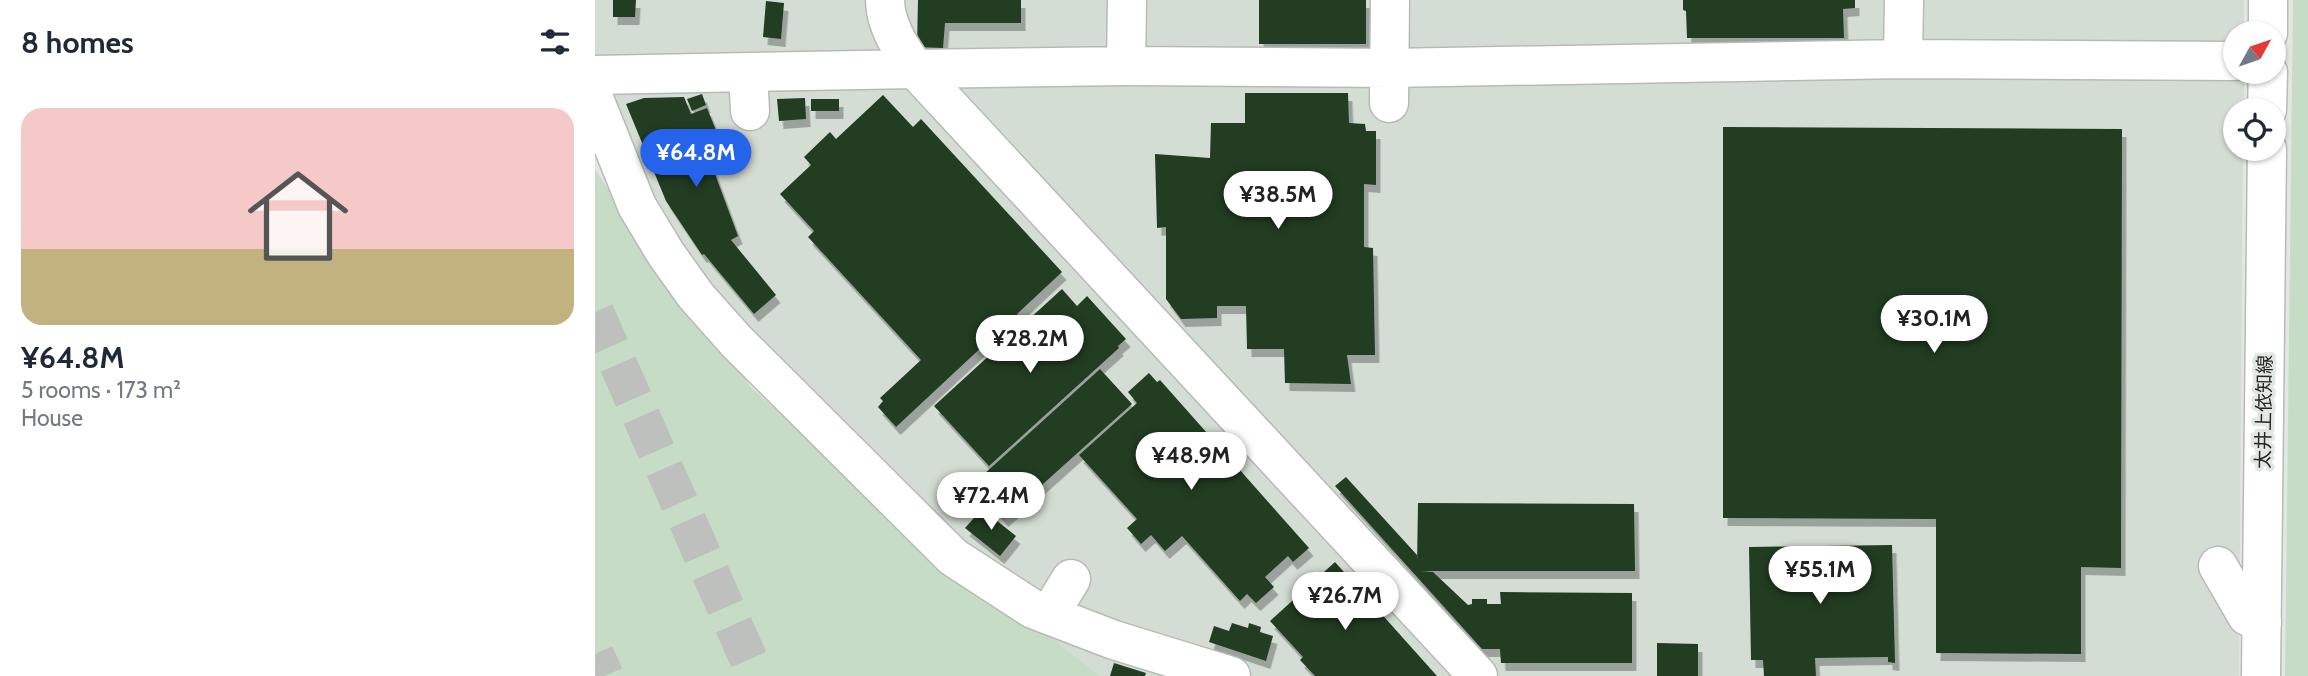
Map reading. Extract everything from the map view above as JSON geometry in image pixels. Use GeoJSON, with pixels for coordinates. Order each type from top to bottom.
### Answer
{"type":"FeatureCollection","features":[{"type":"Feature","properties":{"kind":"street"},"geometry":{"type":"LineString","coordinates":[[885,0],[885,14],[902,51],[915,69],[1478,676]]}},
{"type":"Feature","properties":{"kind":"street"},"geometry":{"type":"LineString","coordinates":[[1126,66],[1127,0]]}},
{"type":"Feature","properties":{"kind":"street"},"geometry":{"type":"LineString","coordinates":[[1389,0],[1389,86]]}},
{"type":"Feature","properties":{"kind":"street"},"geometry":{"type":"LineString","coordinates":[[1903,59],[1904,0]]}},
{"type":"Feature","properties":{"kind":"street"},"geometry":{"type":"LineString","coordinates":[[2268,0],[2268,21]]}},
{"type":"Feature","properties":{"kind":"street"},"geometry":{"type":"LineString","coordinates":[[595,75],[1126,66],[1389,86],[1903,59],[2223,61]]}},
{"type":"Feature","properties":{"kind":"street"},"geometry":{"type":"LineString","coordinates":[[748,73],[750,111]]}},
{"type":"Feature","properties":{"kind":"street"},"geometry":{"type":"LineString","coordinates":[[595,101],[637,206],[696,296],[728,332],[953,558],[1033,609],[1114,640],[1231,676]]}},
{"type":"Feature","properties":{"kind":"street","name":"太井上依知線"},"geometry":{"type":"LineString","coordinates":[[2261,676],[2267,161]]}},
{"type":"Feature","properties":{"kind":"street"},"geometry":{"type":"LineString","coordinates":[[2218,566],[2247,616],[2262,622]]}},
{"type":"Feature","properties":{"kind":"street"},"geometry":{"type":"LineString","coordinates":[[1049,615],[1071,579]]}},
{"type":"Feature","properties":{"kind":"shaded area"},"geometry":{"type":"Polygon","coordinates":[[[595,0],[2244,0],[2244,21],[2223,21],[2223,84],[2244,84],[2244,98],[2223,98],[2223,161],[2243,161],[2239,676],[991,676],[954,537],[712,292],[674,242],[595,68],[595,0]]]}},
{"type":"Feature","properties":{"kind":"green space"},"geometry":{"type":"Polygon","coordinates":[[[2293,0],[2308,0],[2308,676],[2285,676],[2293,0]]]}},
{"type":"Feature","properties":{"kind":"green space"},"geometry":{"type":"Polygon","coordinates":[[[595,169],[638,234],[751,387],[899,520],[1100,676],[595,676],[595,169]]]}},
{"type":"Feature","properties":{"kind":"building"},"geometry":{"type":"Polygon","coordinates":[[[613,0],[636,0],[635,17],[613,17],[613,0]]]}},
{"type":"Feature","properties":{"kind":"building"},"geometry":{"type":"Polygon","coordinates":[[[918,0],[1021,0],[1021,23],[945,23],[943,48],[917,47],[918,0]]]}},
{"type":"Feature","properties":{"kind":"building"},"geometry":{"type":"Polygon","coordinates":[[[1259,0],[1366,0],[1366,44],[1259,44],[1259,0]]]}},
{"type":"Feature","properties":{"kind":"building"},"geometry":{"type":"Polygon","coordinates":[[[1683,0],[1855,0],[1855,8],[1843,9],[1844,38],[1687,38],[1683,0]]]}},
{"type":"Feature","properties":{"kind":"building"},"geometry":{"type":"Polygon","coordinates":[[[766,1],[784,3],[781,39],[763,37],[766,1]]]}},
{"type":"Feature","properties":{"kind":"building"},"geometry":{"type":"Polygon","coordinates":[[[1245,93],[1348,93],[1349,123],[1365,124],[1366,131],[1376,131],[1376,185],[1364,184],[1364,247],[1373,248],[1375,355],[1347,355],[1351,384],[1285,383],[1284,349],[1247,349],[1246,306],[1217,306],[1217,318],[1181,319],[1166,299],[1166,227],[1157,228],[1155,154],[1210,158],[1211,123],[1245,123],[1245,93]]]}},
{"type":"Feature","properties":{"kind":"building"},"geometry":{"type":"Polygon","coordinates":[[[702,94],[706,105],[692,111],[687,99],[702,94]]]}},
{"type":"Feature","properties":{"kind":"building"},"geometry":{"type":"Polygon","coordinates":[[[883,95],[913,127],[921,119],[1062,272],[1017,314],[1021,318],[1004,335],[1000,330],[896,427],[878,407],[883,401],[880,398],[921,360],[808,237],[814,231],[780,194],[811,165],[804,157],[830,132],[836,139],[883,95]]]}},
{"type":"Feature","properties":{"kind":"building"},"geometry":{"type":"Polygon","coordinates":[[[684,97],[691,114],[707,108],[717,133],[702,139],[738,236],[731,240],[776,295],[754,314],[704,254],[702,255],[666,201],[626,104],[644,98],[684,97]]]}},
{"type":"Feature","properties":{"kind":"building"},"geometry":{"type":"Polygon","coordinates":[[[805,98],[806,119],[779,121],[777,99],[805,98]]]}},
{"type":"Feature","properties":{"kind":"building"},"geometry":{"type":"Polygon","coordinates":[[[811,99],[839,99],[839,111],[811,111],[811,99]]]}},
{"type":"Feature","properties":{"kind":"building"},"geometry":{"type":"Polygon","coordinates":[[[1723,127],[2122,129],[2121,568],[2081,567],[2081,654],[1936,653],[1936,519],[1723,518],[1723,127]]]}},
{"type":"Feature","properties":{"kind":"building"},"geometry":{"type":"Polygon","coordinates":[[[1062,289],[1077,306],[1087,296],[1126,339],[989,466],[934,406],[1062,289]]]}},
{"type":"Feature","properties":{"kind":"building"},"geometry":{"type":"Polygon","coordinates":[[[1100,369],[1132,404],[1004,519],[972,485],[1100,369]]]}},
{"type":"Feature","properties":{"kind":"building"},"geometry":{"type":"Polygon","coordinates":[[[1149,373],[1157,382],[1160,380],[1309,548],[1293,562],[1288,556],[1265,577],[1274,587],[1256,603],[1247,594],[1240,601],[1182,536],[1165,551],[1151,535],[1141,544],[1127,528],[1137,519],[1079,455],[1137,403],[1128,392],[1149,373]]]}},
{"type":"Feature","properties":{"kind":"building"},"geometry":{"type":"Polygon","coordinates":[[[1346,477],[1417,555],[1417,565],[1418,503],[1634,504],[1635,571],[1421,571],[1433,572],[1468,605],[1472,604],[1472,599],[1487,599],[1487,604],[1501,604],[1500,592],[1632,593],[1632,663],[1501,663],[1500,649],[1482,649],[1335,486],[1346,477]]]}},
{"type":"Feature","properties":{"kind":"building"},"geometry":{"type":"Polygon","coordinates":[[[982,509],[1016,536],[1000,556],[965,528],[982,509]]]}},
{"type":"Feature","properties":{"kind":"building"},"geometry":{"type":"Polygon","coordinates":[[[1892,545],[1895,663],[1888,662],[1888,657],[1815,658],[1816,676],[1764,676],[1763,660],[1751,660],[1749,547],[1892,545]]]}},
{"type":"Feature","properties":{"kind":"building"},"geometry":{"type":"Polygon","coordinates":[[[1335,562],[1437,676],[1315,676],[1300,660],[1303,657],[1270,621],[1335,562]]]}},
{"type":"Feature","properties":{"kind":"building"},"geometry":{"type":"Polygon","coordinates":[[[1232,623],[1248,628],[1249,623],[1261,627],[1260,632],[1273,636],[1266,661],[1209,642],[1214,626],[1229,631],[1232,623]]]}},
{"type":"Feature","properties":{"kind":"building"},"geometry":{"type":"Polygon","coordinates":[[[1657,643],[1698,644],[1698,676],[1657,676],[1657,643]]]}},
{"type":"Feature","properties":{"kind":"building"},"geometry":{"type":"Polygon","coordinates":[[[1114,663],[1146,673],[1145,676],[1110,676],[1114,663]]]}},
{"type":"Feature","properties":{"kind":"tunnel"},"geometry":{"type":"LineString","coordinates":[[595,312],[756,676]]}},
{"type":"Feature","properties":{"kind":"tunnel"},"geometry":{"type":"LineString","coordinates":[[595,654],[605,676]]}}]}
